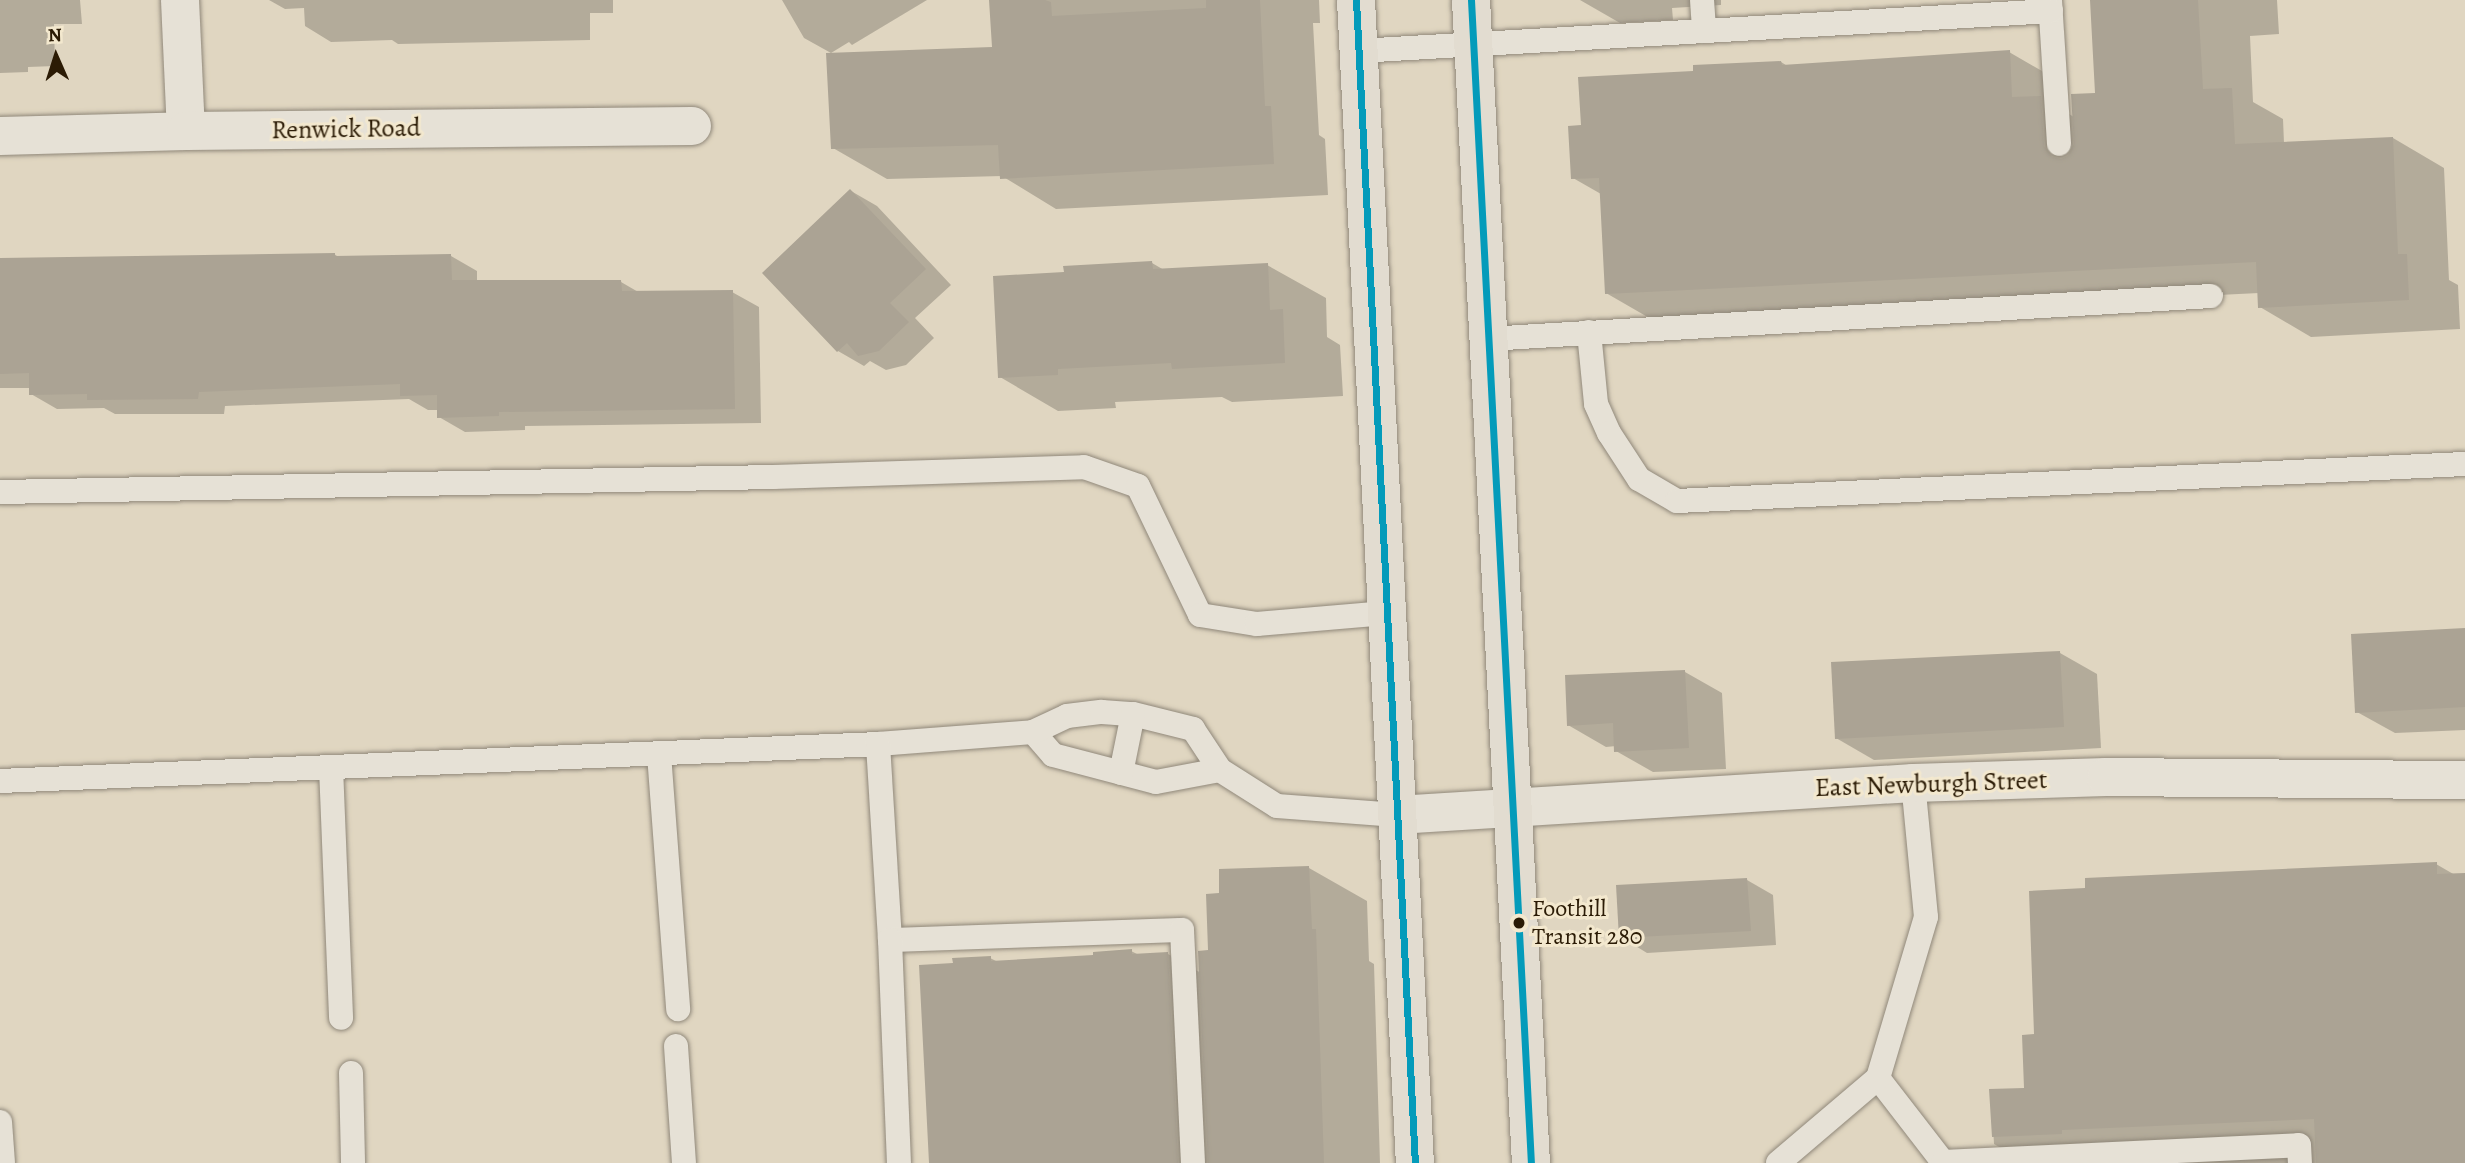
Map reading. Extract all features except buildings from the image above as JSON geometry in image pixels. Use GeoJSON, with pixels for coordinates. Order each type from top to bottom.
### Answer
{"type":"FeatureCollection","features":[{"type":"Feature","properties":{"kind":"main road"},"geometry":{"type":"LineString","coordinates":[[1356,0],[1415,1163]]}},
{"type":"Feature","properties":{"kind":"main road"},"geometry":{"type":"LineString","coordinates":[[1471,0],[1531,1163]]}},
{"type":"Feature","properties":{"kind":"street"},"geometry":{"type":"LineString","coordinates":[[180,0],[186,131]]}},
{"type":"Feature","properties":{"kind":"street","name":"Renwick Road"},"geometry":{"type":"LineString","coordinates":[[0,136],[186,131],[692,126]]}},
{"type":"Feature","properties":{"kind":"street","name":"East Newburgh Street"},"geometry":{"type":"LineString","coordinates":[[1397,815],[1913,783],[2106,778],[2465,780]]}},
{"type":"Feature","properties":{"kind":"lane"},"geometry":{"type":"LineString","coordinates":[[1702,0],[1704,31]]}},
{"type":"Feature","properties":{"kind":"lane"},"geometry":{"type":"LineString","coordinates":[[1358,51],[1704,31],[2051,5],[2059,144]]}},
{"type":"Feature","properties":{"kind":"lane"},"geometry":{"type":"LineString","coordinates":[[1488,339],[2211,296]]}},
{"type":"Feature","properties":{"kind":"lane"},"geometry":{"type":"LineString","coordinates":[[1590,332],[1596,404],[1609,433],[1639,479],[1677,501],[2465,464]]}},
{"type":"Feature","properties":{"kind":"lane"},"geometry":{"type":"LineString","coordinates":[[0,492],[759,478],[1084,467],[1138,486],[1200,615],[1257,624],[1386,613]]}},
{"type":"Feature","properties":{"kind":"lane"},"geometry":{"type":"LineString","coordinates":[[0,782],[878,744],[1033,732],[1067,716],[1102,712],[1133,714],[1193,729],[1220,770],[1277,806],[1397,815]]}},
{"type":"Feature","properties":{"kind":"lane"},"geometry":{"type":"LineString","coordinates":[[1121,773],[1133,714]]}},
{"type":"Feature","properties":{"kind":"lane"},"geometry":{"type":"LineString","coordinates":[[1033,732],[1053,755],[1156,782],[1220,770]]}},
{"type":"Feature","properties":{"kind":"lane"},"geometry":{"type":"LineString","coordinates":[[878,744],[890,940],[899,1163]]}},
{"type":"Feature","properties":{"kind":"lane"},"geometry":{"type":"LineString","coordinates":[[659,754],[678,1009]]}},
{"type":"Feature","properties":{"kind":"lane"},"geometry":{"type":"LineString","coordinates":[[331,767],[341,1018]]}},
{"type":"Feature","properties":{"kind":"lane"},"geometry":{"type":"LineString","coordinates":[[1777,1163],[1878,1078],[1926,917],[1913,783]]}},
{"type":"Feature","properties":{"kind":"lane"},"geometry":{"type":"LineString","coordinates":[[890,940],[1182,930],[1193,1163]]}},
{"type":"Feature","properties":{"kind":"lane"},"geometry":{"type":"LineString","coordinates":[[676,1046],[684,1163]]}},
{"type":"Feature","properties":{"kind":"lane"},"geometry":{"type":"LineString","coordinates":[[351,1073],[353,1163]]}},
{"type":"Feature","properties":{"kind":"lane"},"geometry":{"type":"LineString","coordinates":[[1878,1078],[1943,1162],[2299,1145],[2300,1163]]}},
{"type":"Feature","properties":{"kind":"lane"},"geometry":{"type":"LineString","coordinates":[[0,1122],[3,1163]]}},
{"type":"Feature","properties":{"kind":"transit line","name":"280"},"geometry":{"type":"LineString","coordinates":[[1356,0],[1415,1163]]}},
{"type":"Feature","properties":{"kind":"transit line","name":"280"},"geometry":{"type":"LineString","coordinates":[[1471,0],[1531,1163]]}},
{"type":"Feature","properties":{"kind":"place","name":"Foothill Transit 280"},"geometry":{"type":"Point","coordinates":[1519,923]}}]}
